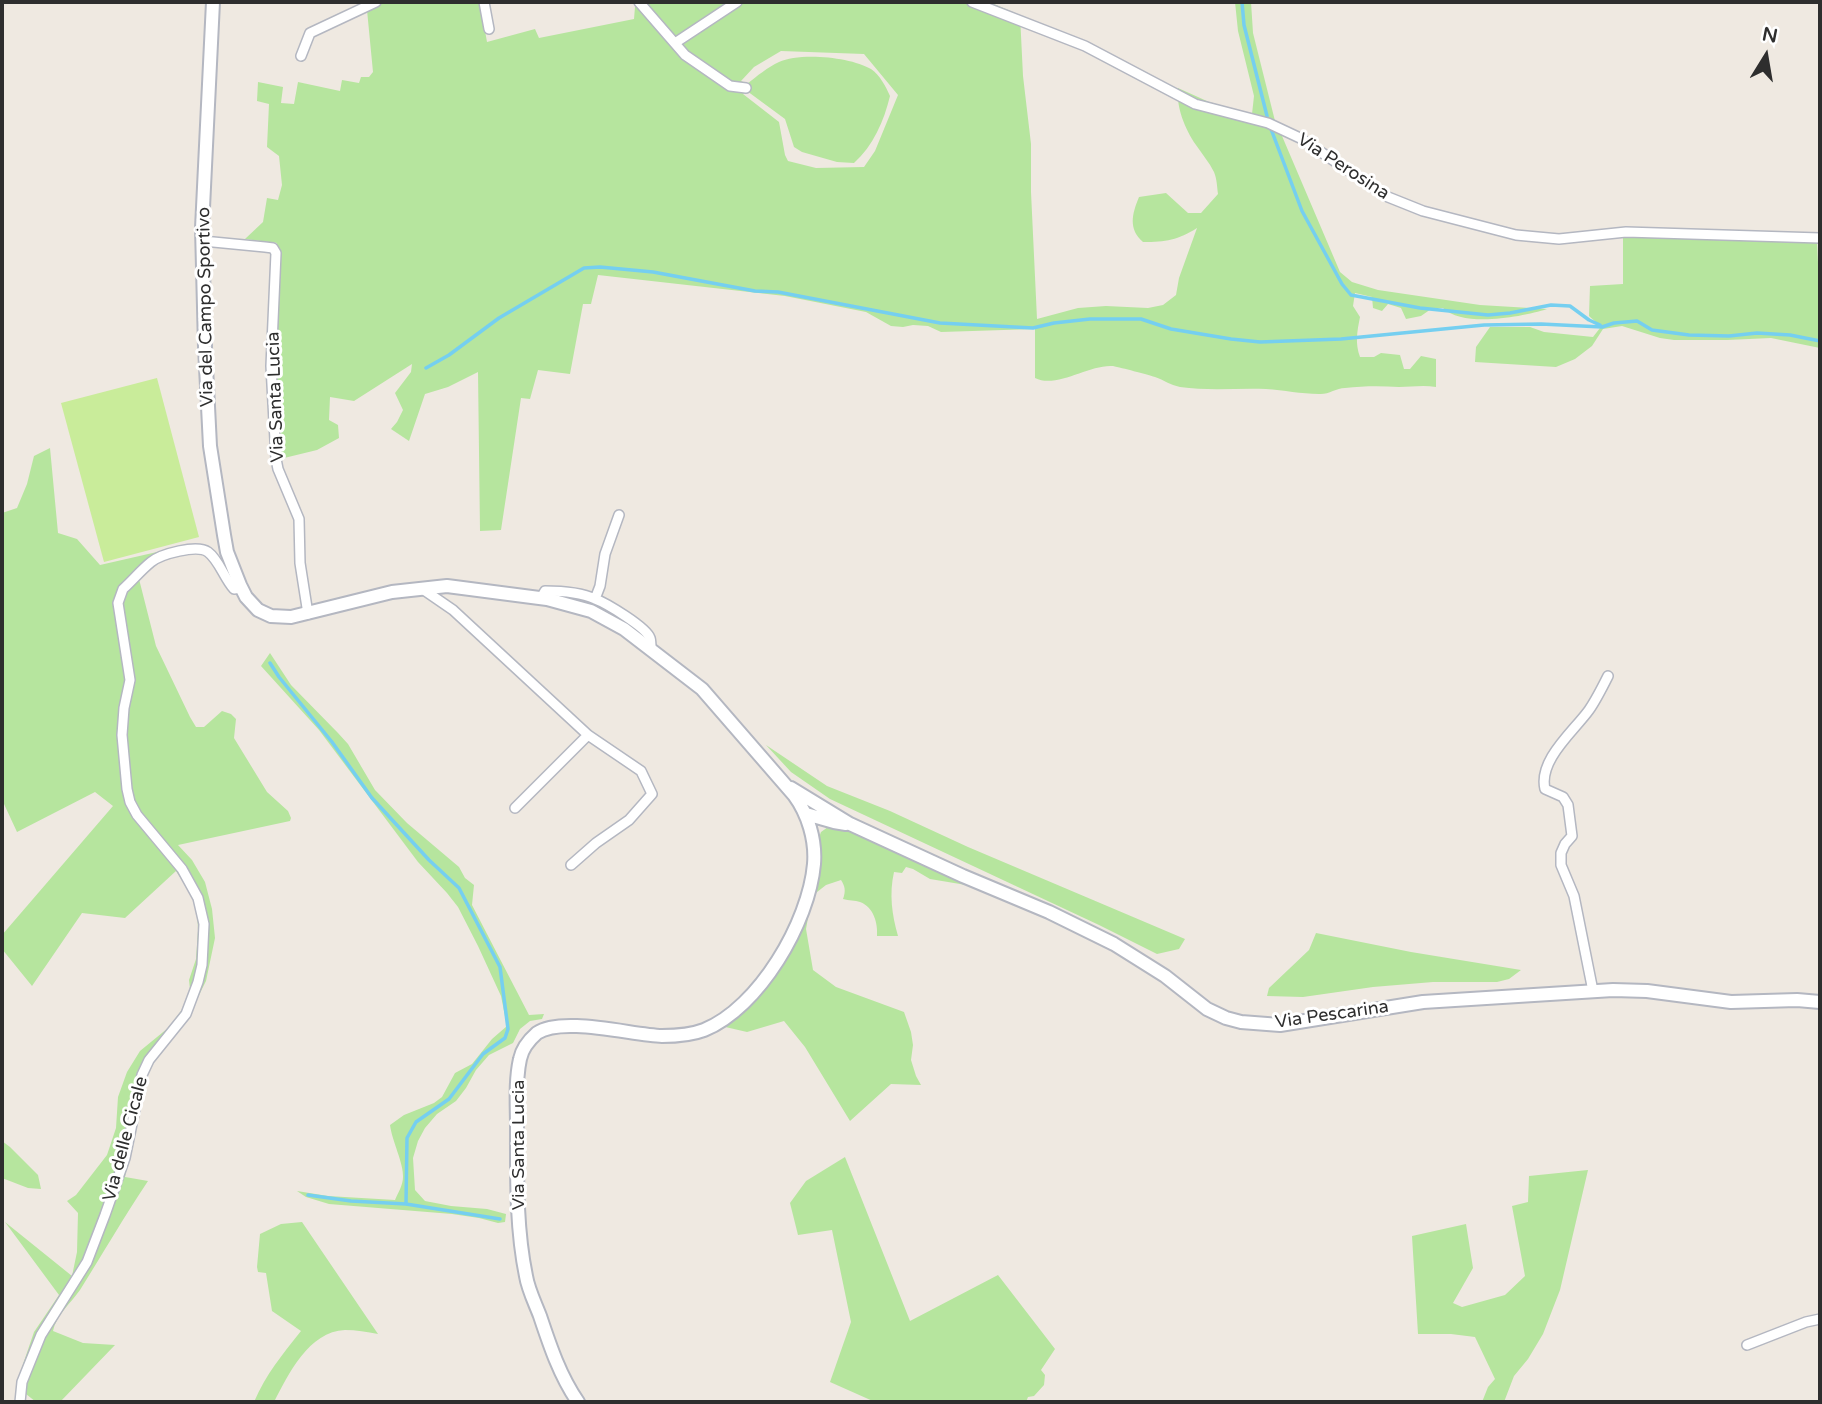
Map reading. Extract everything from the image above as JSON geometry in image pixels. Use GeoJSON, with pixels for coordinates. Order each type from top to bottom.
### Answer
{"type":"FeatureCollection","features":[{"type":"Feature","properties":{"kind":"street","name":"Via del Campo Sportivo"},"geometry":{"type":"LineString","coordinates":[[213,2],[202,242],[210,446],[223,534],[242,588],[253,605]]}},
{"type":"Feature","properties":{"kind":"street"},"geometry":{"type":"LineString","coordinates":[[301,56],[310,33],[376,2]]}},
{"type":"Feature","properties":{"kind":"street"},"geometry":{"type":"LineString","coordinates":[[484,2],[489,29]]}},
{"type":"Feature","properties":{"kind":"street"},"geometry":{"type":"LineString","coordinates":[[639,2],[685,55],[730,86],[746,88]]}},
{"type":"Feature","properties":{"kind":"street"},"geometry":{"type":"LineString","coordinates":[[675,43],[737,2]]}},
{"type":"Feature","properties":{"kind":"street","name":"Via Perosina"},"geometry":{"type":"LineString","coordinates":[[972,2],[1085,46],[1195,104],[1268,123],[1300,138],[1388,197],[1423,211],[1516,235],[1559,239],[1626,232],[1820,238]]}},
{"type":"Feature","properties":{"kind":"street","name":"Via Santa Lucia"},"geometry":{"type":"LineString","coordinates":[[202,242],[273,248],[276,253],[271,366],[275,459],[299,519],[300,563],[308,614]]}},
{"type":"Feature","properties":{"kind":"street"},"geometry":{"type":"LineString","coordinates":[[595,598],[600,586],[605,554],[619,515]]}},
{"type":"Feature","properties":{"kind":"street","name":"Via delle Cicale"},"geometry":{"type":"LineString","coordinates":[[20,1402],[22,1381],[41,1335],[87,1262],[105,1215],[125,1158],[142,1075],[149,1060],[186,1014],[202,965],[204,924],[198,898],[182,869],[130,802],[127,789],[122,735],[130,680],[119,614],[120,595],[151,562],[161,556],[200,548],[215,559],[233,589],[242,588]]}},
{"type":"Feature","properties":{"kind":"street","name":"Via Santa Lucia"},"geometry":{"type":"LineString","coordinates":[[253,605],[264,613],[291,617],[392,592],[447,586],[541,598],[591,611],[612,621],[702,690],[794,795],[806,814],[813,842],[814,865],[806,902],[789,940],[755,992],[720,1020],[691,1034],[661,1036],[574,1026],[559,1027],[540,1031],[527,1042],[520,1059],[517,1097],[517,1198],[526,1277],[565,1384],[578,1402]]}},
{"type":"Feature","properties":{"kind":"street"},"geometry":{"type":"LineString","coordinates":[[421,588],[453,610],[588,735],[641,771],[652,794],[629,820],[571,865]]}},
{"type":"Feature","properties":{"kind":"street","name":"Via Santa Lucia"},"geometry":{"type":"LineString","coordinates":[[541,598],[545,591],[595,598],[646,632],[651,640],[651,649]]}},
{"type":"Feature","properties":{"kind":"street"},"geometry":{"type":"LineString","coordinates":[[1593,992],[1574,897],[1561,865],[1561,853],[1572,836],[1568,805],[1563,797],[1545,789],[1543,782],[1554,753],[1588,711],[1608,676]]}},
{"type":"Feature","properties":{"kind":"street"},"geometry":{"type":"LineString","coordinates":[[515,808],[588,735]]}},
{"type":"Feature","properties":{"kind":"street","name":"Via Pescarina"},"geometry":{"type":"LineString","coordinates":[[783,783],[833,817],[1049,912],[1114,944],[1165,976],[1207,1009],[1241,1022],[1280,1025],[1423,1002],[1593,992],[1647,991],[1731,1002],[1820,1002]]}},
{"type":"Feature","properties":{"kind":"street"},"geometry":{"type":"LineString","coordinates":[[806,814],[814,807],[833,817],[821,827],[813,842]]}},
{"type":"Feature","properties":{"kind":"street"},"geometry":{"type":"LineString","coordinates":[[1747,1345],[1820,1318]]}},
{"type":"Feature","properties":{"kind":"green space"},"geometry":{"type":"Polygon","coordinates":[[[386,2],[480,2],[487,42],[535,29],[539,38],[634,19],[635,7],[651,2],[989,2],[1020,15],[1023,76],[1031,144],[1037,319],[1078,308],[1148,308],[1163,305],[1176,295],[1179,278],[1197,228],[1172,240],[1143,242],[1133,227],[1135,209],[1139,197],[1166,193],[1188,213],[1201,213],[1218,194],[1214,172],[1192,139],[1182,118],[1178,88],[1209,102],[1252,114],[1254,96],[1238,31],[1235,2],[1251,2],[1253,33],[1277,129],[1294,139],[1282,136],[1340,272],[1352,282],[1378,290],[1480,305],[1547,309],[1523,315],[1478,319],[1464,318],[1443,308],[1431,309],[1421,316],[1406,319],[1401,308],[1388,304],[1382,311],[1373,308],[1372,297],[1355,293],[1353,306],[1360,317],[1357,347],[1360,357],[1374,357],[1381,353],[1400,355],[1404,369],[1410,369],[1421,356],[1436,359],[1436,387],[1358,387],[1312,394],[1266,389],[1180,387],[1113,366],[1044,381],[1035,378],[1035,329],[941,332],[928,326],[891,326],[866,312],[785,296],[598,275],[591,304],[583,304],[570,374],[538,370],[530,399],[521,398],[501,530],[480,531],[478,372],[448,387],[425,394],[409,441],[391,429],[403,410],[395,393],[411,372],[412,364],[354,401],[330,397],[329,420],[338,425],[339,438],[317,450],[280,459],[274,362],[277,243],[245,239],[263,222],[267,198],[278,200],[282,185],[279,156],[267,147],[269,104],[257,101],[258,82],[283,87],[281,103],[294,104],[298,82],[340,91],[342,80],[359,83],[361,77],[369,77],[373,72],[367,10],[386,2]],[[781,51],[754,67],[741,81],[747,84],[779,62],[812,57],[839,59],[862,65],[871,69],[885,85],[890,96],[885,115],[867,149],[854,163],[837,162],[802,152],[794,147],[785,119],[747,91],[743,94],[779,122],[788,161],[816,168],[864,167],[875,151],[898,95],[864,54],[781,51]]]}},
{"type":"Feature","properties":{"kind":"green space"},"geometry":{"type":"Polygon","coordinates":[[[1623,237],[1817,241],[1820,348],[1771,338],[1674,340],[1622,326],[1603,329],[1592,346],[1575,359],[1556,367],[1475,362],[1476,347],[1490,327],[1530,327],[1544,332],[1593,337],[1600,328],[1589,316],[1590,286],[1623,284],[1623,237]]]}},
{"type":"Feature","properties":{"kind":"green space"},"geometry":{"type":"Polygon","coordinates":[[[157,378],[199,537],[104,562],[61,403],[157,378]]]}},
{"type":"Feature","properties":{"kind":"green space"},"geometry":{"type":"Polygon","coordinates":[[[50,448],[58,533],[77,539],[100,565],[157,552],[160,560],[139,579],[156,646],[190,717],[196,727],[204,727],[222,711],[236,719],[234,738],[267,792],[288,811],[291,818],[290,821],[178,845],[192,860],[205,882],[212,909],[215,938],[206,981],[188,1017],[152,1062],[145,1075],[125,1177],[148,1181],[80,1290],[60,1314],[53,1331],[83,1343],[115,1345],[60,1402],[36,1402],[26,1394],[19,1376],[34,1332],[59,1295],[5,1222],[72,1276],[77,1252],[78,1213],[67,1201],[76,1195],[107,1155],[116,1128],[118,1097],[127,1072],[140,1051],[168,1028],[191,998],[189,980],[196,959],[198,931],[197,903],[176,871],[125,918],[82,913],[32,986],[2,949],[2,935],[113,806],[95,792],[17,832],[2,804],[2,513],[17,508],[34,456],[50,448]]]}},
{"type":"Feature","properties":{"kind":"green space"},"geometry":{"type":"Polygon","coordinates":[[[270,653],[291,685],[348,744],[375,790],[407,823],[459,867],[465,878],[474,885],[472,905],[529,1015],[544,1014],[542,1019],[530,1021],[520,1029],[513,1043],[489,1055],[456,1101],[437,1114],[425,1128],[413,1158],[415,1190],[425,1201],[487,1209],[506,1214],[505,1222],[452,1214],[329,1204],[306,1197],[297,1191],[328,1196],[395,1200],[403,1172],[390,1125],[404,1115],[442,1097],[455,1073],[472,1064],[492,1039],[507,1026],[501,996],[458,907],[418,862],[319,730],[261,666],[270,653]]]}},
{"type":"Feature","properties":{"kind":"green space"},"geometry":{"type":"Polygon","coordinates":[[[766,745],[827,786],[1185,939],[1179,949],[1157,954],[830,799],[791,772],[766,745]]]}},
{"type":"Feature","properties":{"kind":"green space"},"geometry":{"type":"Polygon","coordinates":[[[828,827],[868,838],[972,886],[930,879],[906,867],[902,873],[894,872],[892,904],[898,936],[877,936],[872,912],[865,904],[843,899],[845,889],[841,880],[826,885],[812,896],[806,929],[813,970],[836,987],[904,1012],[913,1045],[911,1060],[921,1085],[891,1084],[850,1121],[805,1047],[784,1021],[747,1032],[721,1026],[797,936],[818,840],[821,832],[828,827]]]}},
{"type":"Feature","properties":{"kind":"green space"},"geometry":{"type":"Polygon","coordinates":[[[1316,933],[1521,970],[1509,979],[1497,982],[1433,982],[1303,997],[1267,996],[1269,988],[1309,950],[1316,933]]]}},
{"type":"Feature","properties":{"kind":"green space"},"geometry":{"type":"Polygon","coordinates":[[[2,1141],[38,1175],[41,1189],[28,1188],[2,1178],[2,1141]]]}},
{"type":"Feature","properties":{"kind":"green space"},"geometry":{"type":"Polygon","coordinates":[[[845,1157],[910,1321],[998,1275],[1055,1349],[1041,1370],[1045,1375],[1044,1385],[1034,1396],[1028,1397],[1026,1402],[875,1402],[830,1382],[851,1322],[832,1230],[798,1235],[790,1203],[806,1181],[845,1157]]]}},
{"type":"Feature","properties":{"kind":"green space"},"geometry":{"type":"Polygon","coordinates":[[[1588,1170],[1560,1290],[1543,1334],[1514,1376],[1504,1402],[1482,1402],[1488,1387],[1495,1379],[1475,1337],[1418,1334],[1412,1236],[1466,1224],[1473,1268],[1453,1303],[1462,1307],[1505,1295],[1525,1276],[1512,1206],[1528,1202],[1529,1176],[1588,1170]]]}},
{"type":"Feature","properties":{"kind":"green space"},"geometry":{"type":"Polygon","coordinates":[[[302,1222],[378,1334],[345,1330],[332,1332],[321,1338],[301,1356],[274,1402],[254,1402],[269,1374],[301,1331],[272,1311],[266,1273],[258,1272],[257,1267],[260,1234],[281,1224],[302,1222]]]}},
{"type":"Feature","properties":{"kind":"waterway"},"geometry":{"type":"LineString","coordinates":[[1242,2],[1244,25],[1267,116]]}},
{"type":"Feature","properties":{"kind":"waterway"},"geometry":{"type":"LineString","coordinates":[[1271,129],[1302,211],[1342,284],[1351,295],[1420,308],[1488,315],[1551,305],[1570,306],[1600,325]]}},
{"type":"Feature","properties":{"kind":"waterway"},"geometry":{"type":"LineString","coordinates":[[426,368],[449,355],[499,318],[584,268],[600,267],[653,272],[755,291],[778,292],[940,323],[1033,328],[1090,319],[1141,319],[1171,329],[1260,342],[1341,339],[1484,325],[1602,327],[1637,321],[1652,330],[1689,335],[1729,336],[1757,333],[1790,335],[1820,341]]}},
{"type":"Feature","properties":{"kind":"waterway"},"geometry":{"type":"LineString","coordinates":[[270,663],[372,798],[429,860],[459,888],[500,967],[508,1029],[505,1038],[483,1054],[449,1099],[416,1122],[407,1138],[406,1204],[500,1219]]}},
{"type":"Feature","properties":{"kind":"waterway"},"geometry":{"type":"LineString","coordinates":[[308,1195],[406,1204]]}}]}
